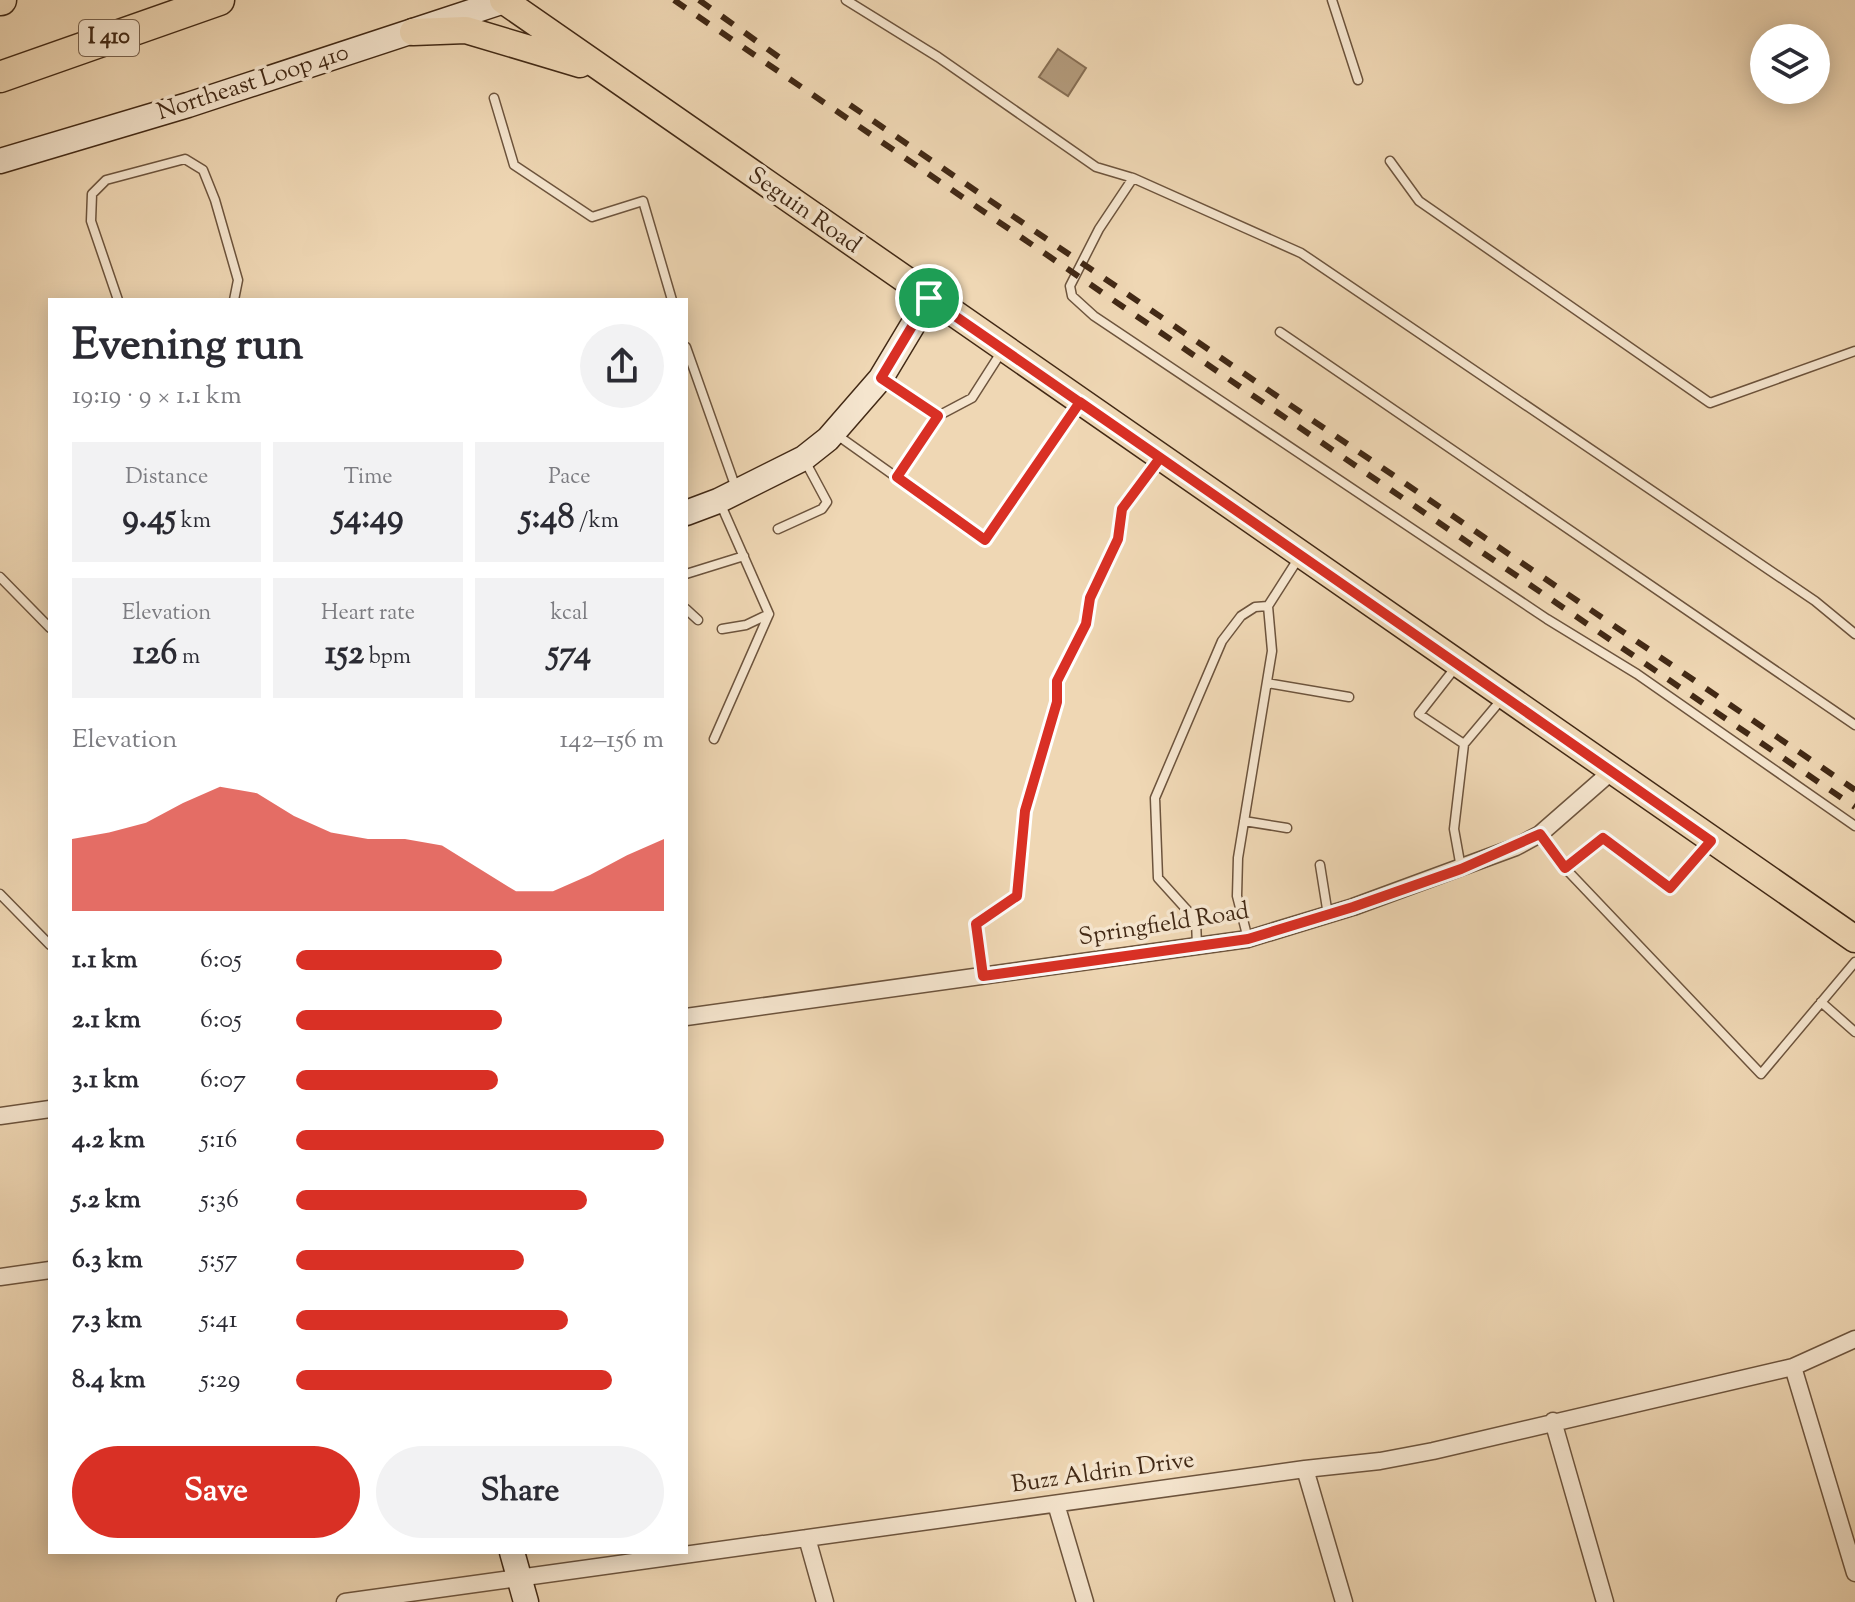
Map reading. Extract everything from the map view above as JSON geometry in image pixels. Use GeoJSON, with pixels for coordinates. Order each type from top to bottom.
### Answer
{"type":"FeatureCollection","features":[{"type":"Feature","properties":{"kind":"highway","name":"I 410"},"geometry":{"type":"LineString","coordinates":[[0,77],[219,0]]}},
{"type":"Feature","properties":{"kind":"main road","name":"Northeast Loop 410"},"geometry":{"type":"LineString","coordinates":[[0,161],[188,105],[504,0]]}},
{"type":"Feature","properties":{"kind":"main road","name":"Seguin Road"},"geometry":{"type":"LineString","coordinates":[[504,0],[1855,939]]}},
{"type":"Feature","properties":{"kind":"main road"},"geometry":{"type":"LineString","coordinates":[[413,32],[466,30],[494,36],[604,72]]}},
{"type":"Feature","properties":{"kind":"main road"},"geometry":{"type":"LineString","coordinates":[[688,512],[804,458],[834,432],[881,378],[929,298]]}},
{"type":"Feature","properties":{"kind":"main road"},"geometry":{"type":"LineString","coordinates":[[513,1554],[526,1602]]}},
{"type":"Feature","properties":{"kind":"street","name":"Springfield Road"},"geometry":{"type":"LineString","coordinates":[[688,1017],[1248,939],[1461,869],[1540,834],[1612,771]]}},
{"type":"Feature","properties":{"kind":"street"},"geometry":{"type":"LineString","coordinates":[[0,1116],[48,1109]]}},
{"type":"Feature","properties":{"kind":"street"},"geometry":{"type":"LineString","coordinates":[[0,1277],[48,1270]]}},
{"type":"Feature","properties":{"kind":"street","name":"Buzz Aldrin Drive"},"geometry":{"type":"LineString","coordinates":[[345,1602],[1380,1461],[1793,1367],[1855,1339]]}},
{"type":"Feature","properties":{"kind":"street"},"geometry":{"type":"LineString","coordinates":[[1793,1367],[1855,1573]]}},
{"type":"Feature","properties":{"kind":"street"},"geometry":{"type":"LineString","coordinates":[[1553,1421],[1605,1602]]}},
{"type":"Feature","properties":{"kind":"street"},"geometry":{"type":"LineString","coordinates":[[1305,1469],[1344,1602]]}},
{"type":"Feature","properties":{"kind":"street"},"geometry":{"type":"LineString","coordinates":[[1056,1504],[1085,1602]]}},
{"type":"Feature","properties":{"kind":"street"},"geometry":{"type":"LineString","coordinates":[[807,1538],[825,1602]]}},
{"type":"Feature","properties":{"kind":"lane"},"geometry":{"type":"LineString","coordinates":[[846,0],[938,57],[1096,167],[1133,178],[1301,253],[1815,601],[1855,634]]}},
{"type":"Feature","properties":{"kind":"lane"},"geometry":{"type":"LineString","coordinates":[[1332,0],[1358,80]]}},
{"type":"Feature","properties":{"kind":"lane"},"geometry":{"type":"LineString","coordinates":[[494,98],[514,165],[592,217],[643,201],[671,298]]}},
{"type":"Feature","properties":{"kind":"lane"},"geometry":{"type":"LineString","coordinates":[[117,298],[91,221],[92,194],[106,180],[185,159],[203,170],[215,200],[238,280],[234,298]]}},
{"type":"Feature","properties":{"kind":"lane"},"geometry":{"type":"LineString","coordinates":[[1390,161],[1419,201],[1710,403],[1855,351]]}},
{"type":"Feature","properties":{"kind":"lane"},"geometry":{"type":"LineString","coordinates":[[1133,178],[1099,229],[1070,286],[1072,296],[1094,316],[1534,611],[1637,674],[1855,826]]}},
{"type":"Feature","properties":{"kind":"lane"},"geometry":{"type":"LineString","coordinates":[[1280,332],[1855,725]]}},
{"type":"Feature","properties":{"kind":"lane"},"geometry":{"type":"LineString","coordinates":[[897,477],[938,416],[972,398],[1003,349]]}},
{"type":"Feature","properties":{"kind":"lane"},"geometry":{"type":"LineString","coordinates":[[688,354],[744,556],[769,614],[714,739]]}},
{"type":"Feature","properties":{"kind":"lane"},"geometry":{"type":"LineString","coordinates":[[881,378],[938,416]]}},
{"type":"Feature","properties":{"kind":"lane"},"geometry":{"type":"LineString","coordinates":[[834,432],[985,540],[1080,402]]}},
{"type":"Feature","properties":{"kind":"lane"},"geometry":{"type":"LineString","coordinates":[[778,529],[822,509],[827,502],[804,458]]}},
{"type":"Feature","properties":{"kind":"lane"},"geometry":{"type":"LineString","coordinates":[[983,976],[976,924],[1017,896],[1025,811],[1057,702],[1057,681],[1086,624],[1090,598],[1118,539],[1122,509],[1160,458]]}},
{"type":"Feature","properties":{"kind":"lane"},"geometry":{"type":"LineString","coordinates":[[1248,939],[1237,896],[1238,858],[1272,651],[1268,606],[1301,555]]}},
{"type":"Feature","properties":{"kind":"lane"},"geometry":{"type":"LineString","coordinates":[[688,573],[744,556]]}},
{"type":"Feature","properties":{"kind":"lane"},"geometry":{"type":"LineString","coordinates":[[0,577],[48,626]]}},
{"type":"Feature","properties":{"kind":"lane"},"geometry":{"type":"LineString","coordinates":[[1197,946],[1196,920],[1158,878],[1155,798],[1222,641],[1241,616],[1255,607],[1268,606]]}},
{"type":"Feature","properties":{"kind":"lane"},"geometry":{"type":"LineString","coordinates":[[688,611],[698,620]]}},
{"type":"Feature","properties":{"kind":"lane"},"geometry":{"type":"LineString","coordinates":[[722,629],[746,625],[769,614]]}},
{"type":"Feature","properties":{"kind":"lane"},"geometry":{"type":"LineString","coordinates":[[1458,664],[1419,714],[1464,744]]}},
{"type":"Feature","properties":{"kind":"lane"},"geometry":{"type":"LineString","coordinates":[[1267,683],[1349,697]]}},
{"type":"Feature","properties":{"kind":"lane"},"geometry":{"type":"LineString","coordinates":[[1461,869],[1454,829],[1464,744],[1505,697]]}},
{"type":"Feature","properties":{"kind":"lane"},"geometry":{"type":"LineString","coordinates":[[1244,821],[1287,828]]}},
{"type":"Feature","properties":{"kind":"lane"},"geometry":{"type":"LineString","coordinates":[[1540,834],[1565,868],[1761,1074],[1855,962]]}},
{"type":"Feature","properties":{"kind":"lane"},"geometry":{"type":"LineString","coordinates":[[1565,868],[1603,838],[1670,888],[1711,841]]}},
{"type":"Feature","properties":{"kind":"lane"},"geometry":{"type":"LineString","coordinates":[[1320,865],[1328,915]]}},
{"type":"Feature","properties":{"kind":"lane"},"geometry":{"type":"LineString","coordinates":[[0,894],[48,943]]}},
{"type":"Feature","properties":{"kind":"lane"},"geometry":{"type":"LineString","coordinates":[[1821,1002],[1855,1032]]}},
{"type":"Feature","properties":{"kind":"shaded area"},"geometry":{"type":"Polygon","coordinates":[[[1058,49],[1086,68],[1068,96],[1039,77],[1058,49]]]}},
{"type":"Feature","properties":{"kind":"railway"},"geometry":{"type":"LineString","coordinates":[[674,0],[1855,807]]}},
{"type":"Feature","properties":{"kind":"railway"},"geometry":{"type":"LineString","coordinates":[[699,0],[790,65]]}},
{"type":"Feature","properties":{"kind":"railway"},"geometry":{"type":"LineString","coordinates":[[850,105],[1855,790]]}},
{"type":"Feature","properties":{"kind":"route"},"geometry":{"type":"LineString","coordinates":[[929,298],[881,378],[938,416],[897,477],[985,540],[1080,402],[1711,841],[1670,888],[1603,838],[1565,868],[1540,834],[1461,869],[1248,939],[983,976],[976,924],[1017,896],[1025,811],[1057,702],[1057,681],[1086,624],[1090,598],[1118,539],[1122,509],[1160,458],[929,298]]}}]}
